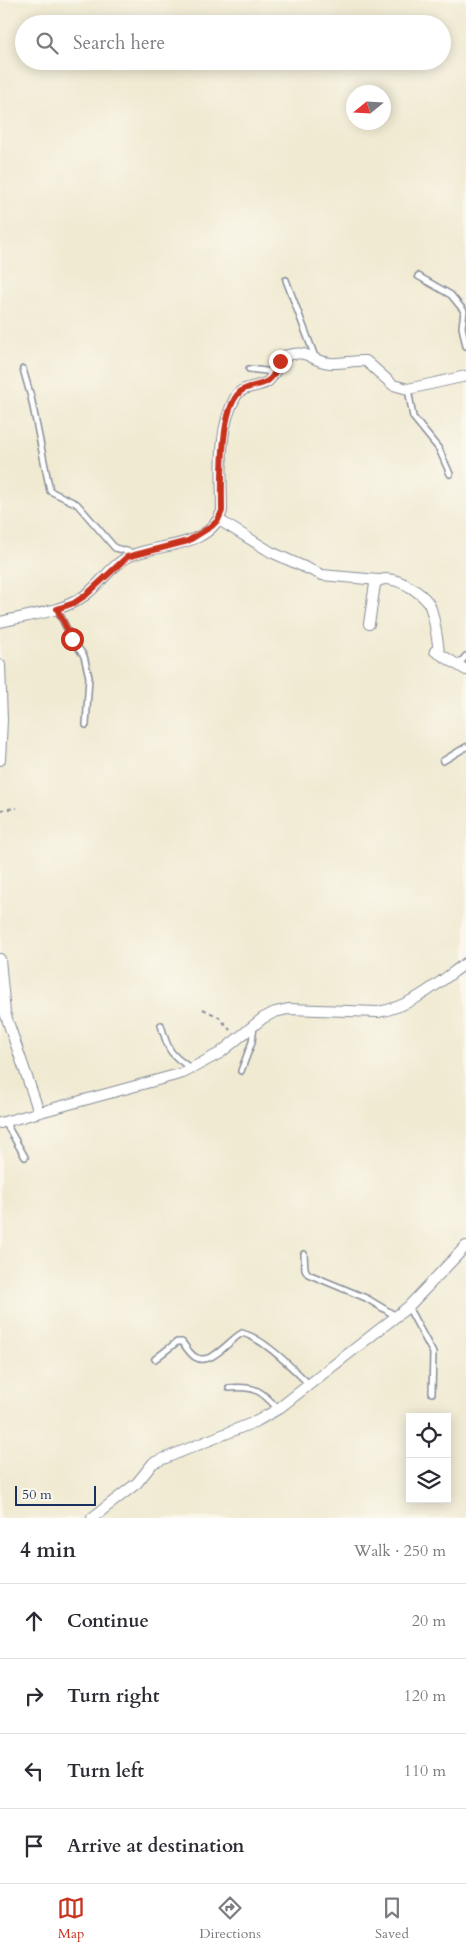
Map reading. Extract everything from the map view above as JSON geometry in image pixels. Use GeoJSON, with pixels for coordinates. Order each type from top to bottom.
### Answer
{"type":"FeatureCollection","features":[{"type":"Feature","properties":{"kind":"street"},"geometry":{"type":"LineString","coordinates":[[0,622],[57,609],[74,603],[86,595],[127,557],[136,553],[188,541],[218,520],[222,511],[224,435],[236,396],[241,390],[266,382],[272,378],[284,356],[298,352],[333,363],[366,361],[393,385],[408,389],[466,376]]}},
{"type":"Feature","properties":{"kind":"street"},"geometry":{"type":"LineString","coordinates":[[218,520],[271,552],[322,575],[378,580],[386,578],[401,582],[429,604],[436,651],[462,667]]}},
{"type":"Feature","properties":{"kind":"street"},"geometry":{"type":"LineString","coordinates":[[369,624],[375,584],[378,580]]}},
{"type":"Feature","properties":{"kind":"street"},"geometry":{"type":"LineString","coordinates":[[0,665],[2,720],[0,760]]}},
{"type":"Feature","properties":{"kind":"street"},"geometry":{"type":"LineString","coordinates":[[0,958],[1,1001],[10,1034],[38,1112]]}},
{"type":"Feature","properties":{"kind":"street"},"geometry":{"type":"LineString","coordinates":[[2,1122],[158,1081],[192,1069],[238,1040],[274,1012],[288,1009],[378,1012],[391,1010],[418,998],[466,963]]}},
{"type":"Feature","properties":{"kind":"street"},"geometry":{"type":"LineString","coordinates":[[92,1518],[137,1483],[152,1463],[257,1421],[278,1409],[408,1307],[466,1246]]}},
{"type":"Feature","properties":{"kind":"lane"},"geometry":{"type":"LineString","coordinates":[[418,276],[451,295],[464,311],[462,328],[466,346]]}},
{"type":"Feature","properties":{"kind":"lane"},"geometry":{"type":"LineString","coordinates":[[286,280],[316,358]]}},
{"type":"Feature","properties":{"kind":"lane"},"geometry":{"type":"LineString","coordinates":[[23,369],[32,397],[50,491],[78,504],[115,548],[136,553]]}},
{"type":"Feature","properties":{"kind":"lane"},"geometry":{"type":"LineString","coordinates":[[249,370],[274,372]]}},
{"type":"Feature","properties":{"kind":"lane"},"geometry":{"type":"LineString","coordinates":[[408,389],[413,417],[439,449],[450,474]]}},
{"type":"Feature","properties":{"kind":"lane"},"geometry":{"type":"LineString","coordinates":[[57,609],[72,639],[84,656],[89,677],[86,725]]}},
{"type":"Feature","properties":{"kind":"lane"},"geometry":{"type":"LineString","coordinates":[[462,667],[466,656]]}},
{"type":"Feature","properties":{"kind":"lane"},"geometry":{"type":"LineString","coordinates":[[443,762],[466,747]]}},
{"type":"Feature","properties":{"kind":"lane"},"geometry":{"type":"LineString","coordinates":[[160,1025],[168,1050],[173,1057],[192,1069]]}},
{"type":"Feature","properties":{"kind":"lane"},"geometry":{"type":"LineString","coordinates":[[241,1071],[252,1042],[254,1026]]}},
{"type":"Feature","properties":{"kind":"lane"},"geometry":{"type":"LineString","coordinates":[[2,1122],[25,1157]]}},
{"type":"Feature","properties":{"kind":"lane"},"geometry":{"type":"LineString","coordinates":[[304,1254],[305,1269],[308,1274],[366,1298],[396,1316]]}},
{"type":"Feature","properties":{"kind":"lane"},"geometry":{"type":"LineString","coordinates":[[408,1307],[433,1353],[432,1393]]}},
{"type":"Feature","properties":{"kind":"lane"},"geometry":{"type":"LineString","coordinates":[[155,1359],[177,1342],[182,1342],[195,1357],[200,1359],[208,1357],[215,1354],[242,1333],[253,1337],[284,1360],[310,1385]]}},
{"type":"Feature","properties":{"kind":"lane"},"geometry":{"type":"LineString","coordinates":[[229,1388],[247,1387],[258,1390],[278,1409]]}},
{"type":"Feature","properties":{"kind":"path"},"geometry":{"type":"LineString","coordinates":[[0,810],[17,808]]}},
{"type":"Feature","properties":{"kind":"path"},"geometry":{"type":"LineString","coordinates":[[203,1009],[219,1017],[238,1040]]}},
{"type":"Feature","properties":{"kind":"route"},"geometry":{"type":"LineString","coordinates":[[72,639],[57,609],[74,603],[86,595],[127,557],[136,553],[188,541],[218,520],[222,511],[224,435],[236,396],[241,390],[266,382],[272,378],[280,361]]}}]}
